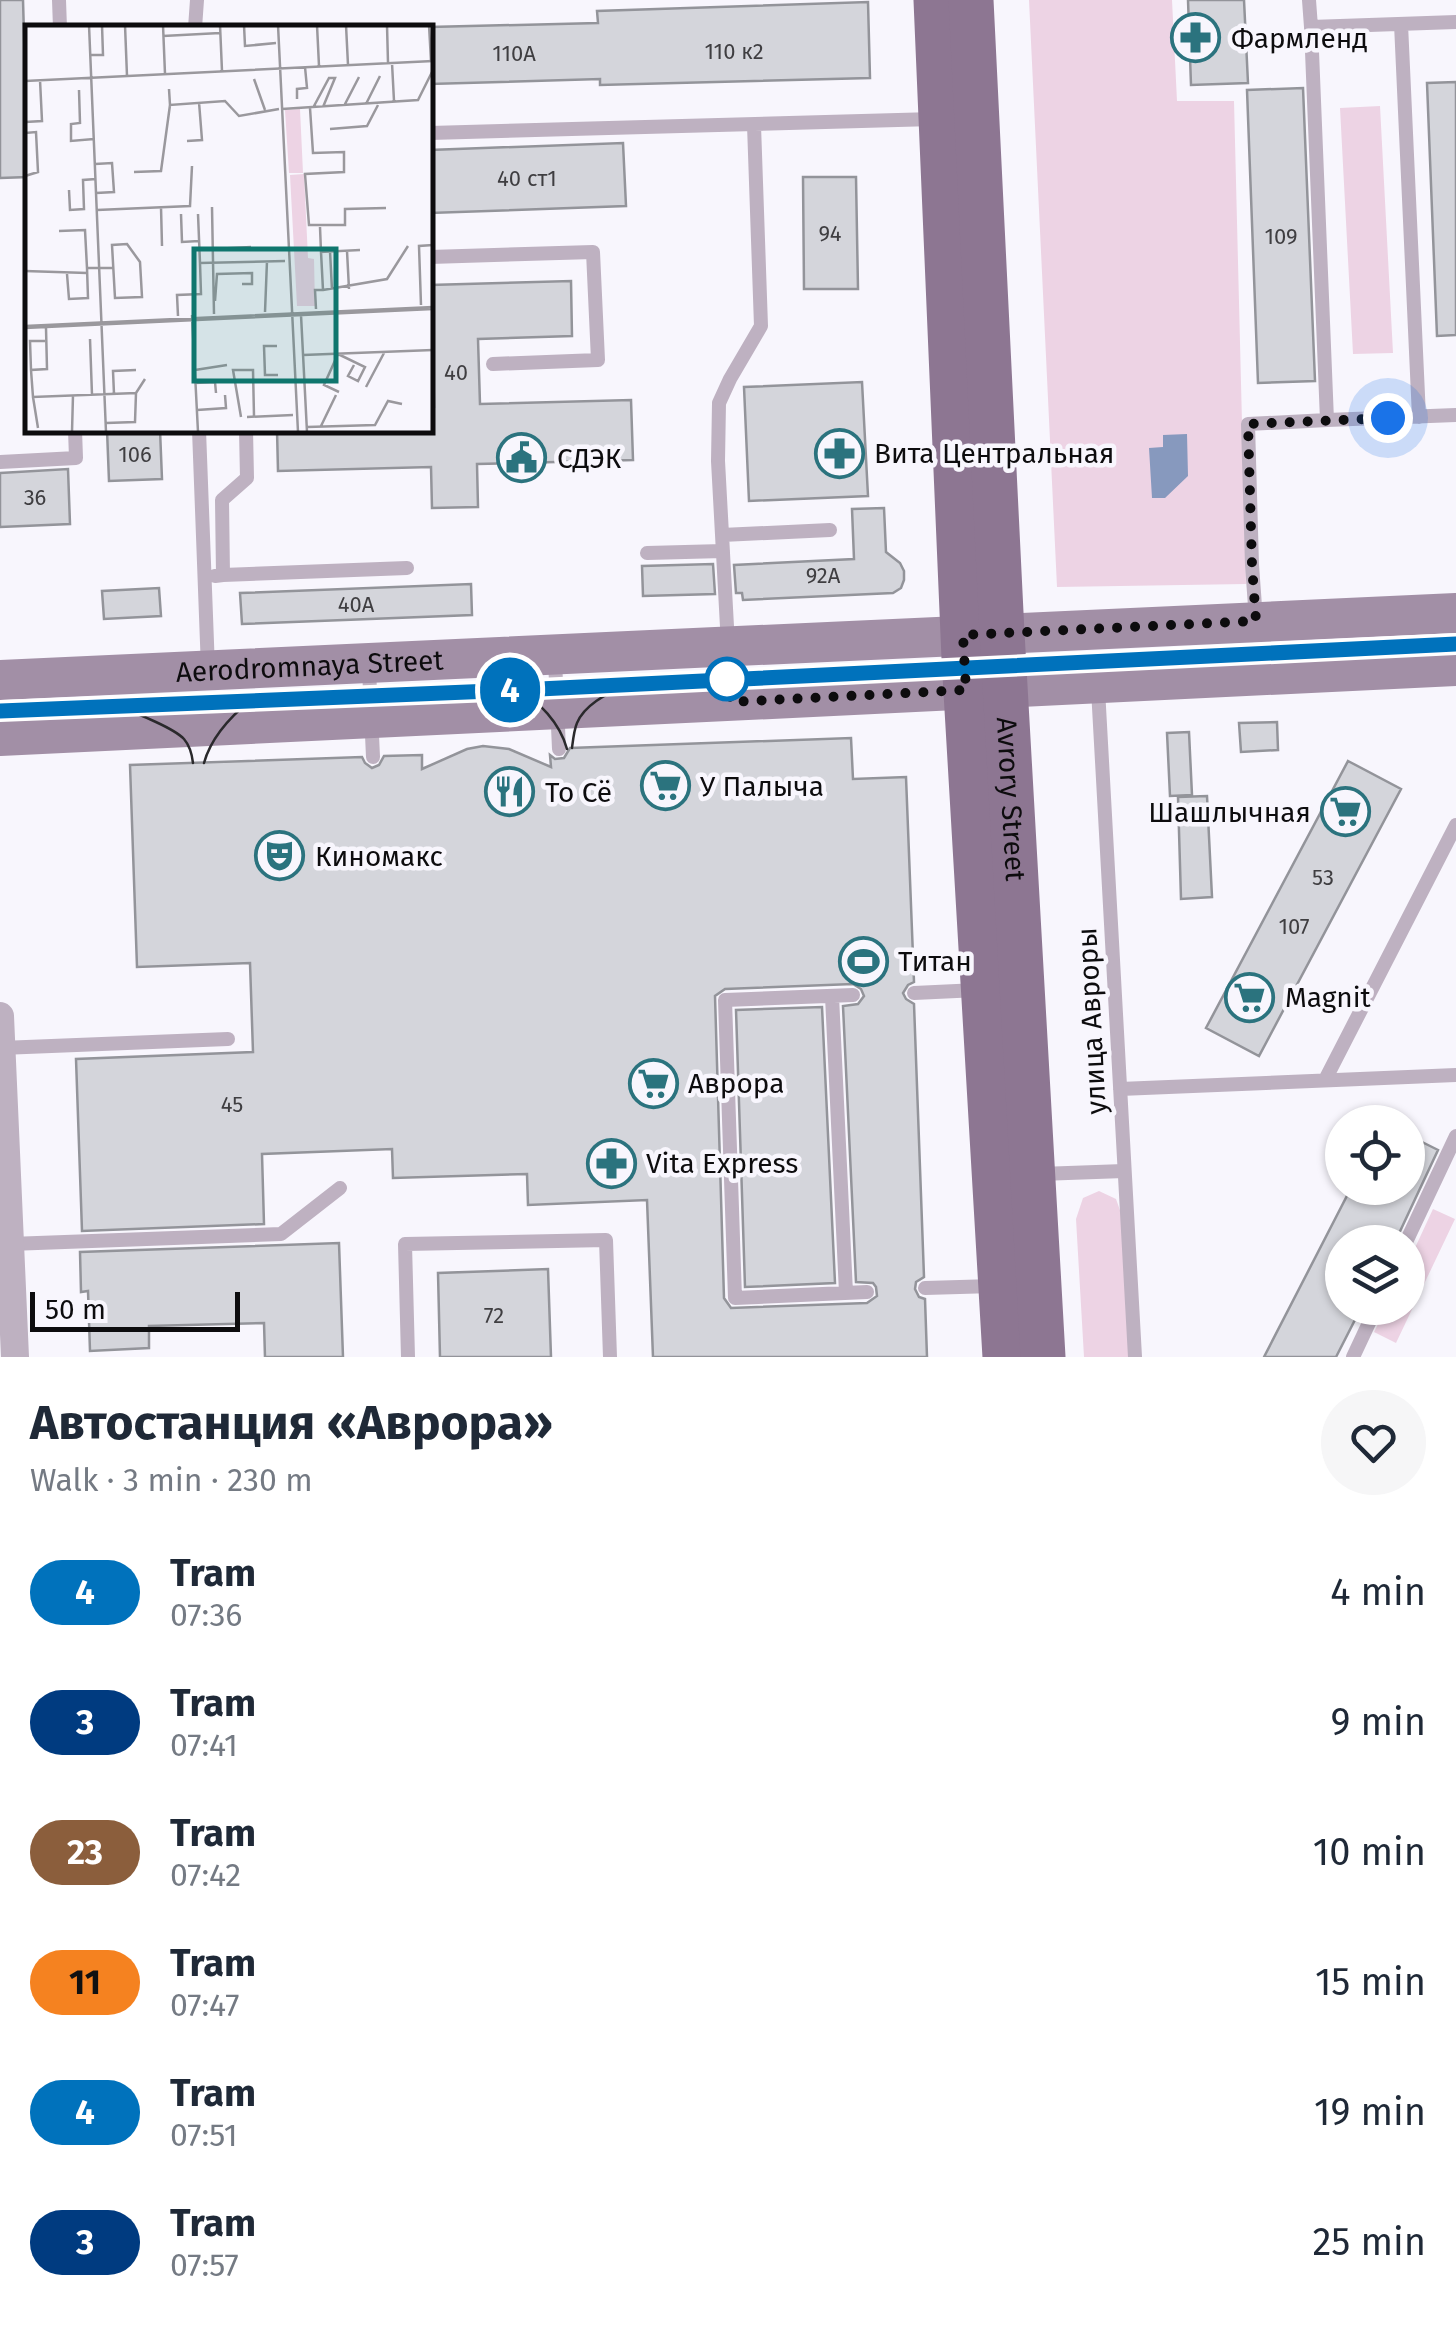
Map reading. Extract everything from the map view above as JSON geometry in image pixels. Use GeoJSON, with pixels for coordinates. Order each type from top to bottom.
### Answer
{"type":"FeatureCollection","features":[{"type":"Feature","properties":{"kind":"main road","name":"Avrory Street"},"geometry":{"type":"LineString","coordinates":[[936,0],[941,119],[986,689],[1004,989],[1001,1286],[1005,1357]]}},
{"type":"Feature","properties":{"kind":"main road","name":"Avrory Street"},"geometry":{"type":"LineString","coordinates":[[971,0],[982,634]]}},
{"type":"Feature","properties":{"kind":"main road","name":"Aerodromnaya Street"},"geometry":{"type":"LineString","coordinates":[[0,680],[1456,613]]}},
{"type":"Feature","properties":{"kind":"main road","name":"Aerodromnaya Street"},"geometry":{"type":"LineString","coordinates":[[0,736],[372,738],[558,730],[986,689],[1456,666]]}},
{"type":"Feature","properties":{"kind":"main road","name":"Avrory Street"},"geometry":{"type":"LineString","coordinates":[[1004,989],[1033,1175],[1043,1357]]}},
{"type":"Feature","properties":{"kind":"street"},"geometry":{"type":"LineString","coordinates":[[0,1016],[16,1357]]}},
{"type":"Feature","properties":{"kind":"lane"},"geometry":{"type":"LineString","coordinates":[[195,25],[197,0]]}},
{"type":"Feature","properties":{"kind":"lane"},"geometry":{"type":"LineString","coordinates":[[1309,0],[1327,420]]}},
{"type":"Feature","properties":{"kind":"lane"},"geometry":{"type":"LineString","coordinates":[[1310,27],[1456,22]]}},
{"type":"Feature","properties":{"kind":"lane"},"geometry":{"type":"LineString","coordinates":[[1401,24],[1419,417]]}},
{"type":"Feature","properties":{"kind":"lane"},"geometry":{"type":"LineString","coordinates":[[432,132],[941,119]]}},
{"type":"Feature","properties":{"kind":"lane"},"geometry":{"type":"LineString","coordinates":[[728,646],[718,462],[719,403],[760,326],[754,124]]}},
{"type":"Feature","properties":{"kind":"lane"},"geometry":{"type":"LineString","coordinates":[[432,257],[594,252],[598,360],[493,364]]}},
{"type":"Feature","properties":{"kind":"lane"},"geometry":{"type":"LineString","coordinates":[[1256,621],[1248,424],[1456,415]]}},
{"type":"Feature","properties":{"kind":"lane"},"geometry":{"type":"LineString","coordinates":[[0,462],[76,458],[75,432]]}},
{"type":"Feature","properties":{"kind":"lane"},"geometry":{"type":"LineString","coordinates":[[198,432],[208,670]]}},
{"type":"Feature","properties":{"kind":"lane"},"geometry":{"type":"LineString","coordinates":[[224,576],[222,500],[248,478],[246,432]]}},
{"type":"Feature","properties":{"kind":"lane"},"geometry":{"type":"LineString","coordinates":[[647,553],[830,530]]}},
{"type":"Feature","properties":{"kind":"lane"},"geometry":{"type":"LineString","coordinates":[[204,576],[407,568]]}},
{"type":"Feature","properties":{"kind":"lane"},"geometry":{"type":"LineString","coordinates":[[554,654],[558,730]]}},
{"type":"Feature","properties":{"kind":"lane"},"geometry":{"type":"LineString","coordinates":[[369,663],[372,738]]}},
{"type":"Feature","properties":{"kind":"lane","name":"улица Авроры"},"geometry":{"type":"LineString","coordinates":[[1098,683],[1135,1357]]}},
{"type":"Feature","properties":{"kind":"lane"},"geometry":{"type":"LineString","coordinates":[[1325,1080],[1456,825]]}},
{"type":"Feature","properties":{"kind":"lane"},"geometry":{"type":"LineString","coordinates":[[914,993],[1004,989]]}},
{"type":"Feature","properties":{"kind":"lane"},"geometry":{"type":"LineString","coordinates":[[853,995],[724,1000],[736,1298],[867,1292]]}},
{"type":"Feature","properties":{"kind":"lane"},"geometry":{"type":"LineString","coordinates":[[832,996],[846,1293]]}},
{"type":"Feature","properties":{"kind":"lane"},"geometry":{"type":"LineString","coordinates":[[1,1048],[228,1039]]}},
{"type":"Feature","properties":{"kind":"lane"},"geometry":{"type":"LineString","coordinates":[[1120,1089],[1456,1075]]}},
{"type":"Feature","properties":{"kind":"lane"},"geometry":{"type":"LineString","coordinates":[[1414,1225],[1456,1136]]}},
{"type":"Feature","properties":{"kind":"lane"},"geometry":{"type":"LineString","coordinates":[[1033,1175],[1124,1171]]}},
{"type":"Feature","properties":{"kind":"lane"},"geometry":{"type":"LineString","coordinates":[[10,1244],[281,1234],[340,1188]]}},
{"type":"Feature","properties":{"kind":"lane"},"geometry":{"type":"LineString","coordinates":[[408,1357],[405,1244],[606,1240],[610,1357]]}},
{"type":"Feature","properties":{"kind":"lane"},"geometry":{"type":"LineString","coordinates":[[924,1288],[1001,1286]]}},
{"type":"Feature","properties":{"kind":"lane"},"geometry":{"type":"LineString","coordinates":[[1353,1357],[1368,1325]]}},
{"type":"Feature","properties":{"kind":"shaded area"},"geometry":{"type":"Polygon","coordinates":[[[1029,0],[1172,0],[1177,101],[1234,101],[1246,584],[1057,587],[1029,0]]]}},
{"type":"Feature","properties":{"kind":"shaded area"},"geometry":{"type":"Polygon","coordinates":[[[1380,106],[1393,353],[1353,354],[1340,108],[1380,106]]]}},
{"type":"Feature","properties":{"kind":"shaded area"},"geometry":{"type":"Polygon","coordinates":[[[1099,1191],[1116,1199],[1122,1216],[1131,1357],[1084,1357],[1076,1219],[1083,1198],[1099,1191]]]}},
{"type":"Feature","properties":{"kind":"shaded area"},"geometry":{"type":"Polygon","coordinates":[[[1433,1209],[1455,1219],[1425,1282],[1425,1226],[1433,1209]]]}},
{"type":"Feature","properties":{"kind":"shaded area"},"geometry":{"type":"Polygon","coordinates":[[[1378,1325],[1405,1325],[1396,1343],[1374,1332],[1378,1325]]]}},
{"type":"Feature","properties":{"kind":"water"},"geometry":{"type":"Polygon","coordinates":[[[1187,434],[1188,476],[1165,498],[1152,498],[1149,448],[1163,447],[1163,435],[1187,434]]]}},
{"type":"Feature","properties":{"kind":"building"},"geometry":{"type":"Polygon","coordinates":[[[0,0],[23,0],[25,177],[0,178],[0,0]]]}},
{"type":"Feature","properties":{"kind":"building"},"geometry":{"type":"Polygon","coordinates":[[[1188,0],[1244,0],[1248,83],[1191,85],[1188,0]]]}},
{"type":"Feature","properties":{"kind":"building"},"geometry":{"type":"Polygon","coordinates":[[[868,2],[870,78],[600,85],[600,79],[432,84],[432,27],[598,23],[597,11],[868,2]]]}},
{"type":"Feature","properties":{"kind":"building"},"geometry":{"type":"Polygon","coordinates":[[[1456,82],[1456,335],[1437,336],[1427,83],[1456,82]]]}},
{"type":"Feature","properties":{"kind":"building"},"geometry":{"type":"Polygon","coordinates":[[[1303,88],[1315,381],[1258,383],[1247,90],[1303,88]]]}},
{"type":"Feature","properties":{"kind":"building"},"geometry":{"type":"Polygon","coordinates":[[[623,143],[626,206],[432,213],[432,150],[623,143]]]}},
{"type":"Feature","properties":{"kind":"building"},"geometry":{"type":"Polygon","coordinates":[[[803,177],[856,177],[858,289],[804,289],[803,177]]]}},
{"type":"Feature","properties":{"kind":"building"},"geometry":{"type":"Polygon","coordinates":[[[571,281],[572,336],[478,339],[480,404],[631,400],[633,460],[477,464],[478,507],[432,508],[431,467],[278,471],[277,432],[432,432],[432,285],[571,281]]]}},
{"type":"Feature","properties":{"kind":"building"},"geometry":{"type":"Polygon","coordinates":[[[862,382],[868,496],[749,501],[744,387],[862,382]]]}},
{"type":"Feature","properties":{"kind":"building"},"geometry":{"type":"Polygon","coordinates":[[[107,432],[160,432],[162,479],[109,481],[107,432]]]}},
{"type":"Feature","properties":{"kind":"building"},"geometry":{"type":"Polygon","coordinates":[[[68,469],[70,524],[0,527],[0,473],[68,469]]]}},
{"type":"Feature","properties":{"kind":"building"},"geometry":{"type":"Polygon","coordinates":[[[884,508],[886,552],[904,571],[901,588],[893,593],[743,600],[742,593],[736,593],[734,565],[854,559],[852,509],[884,508]]]}},
{"type":"Feature","properties":{"kind":"building"},"geometry":{"type":"Polygon","coordinates":[[[713,564],[715,594],[643,596],[642,566],[713,564]]]}},
{"type":"Feature","properties":{"kind":"building"},"geometry":{"type":"Polygon","coordinates":[[[471,584],[472,615],[242,624],[240,593],[471,584]]]}},
{"type":"Feature","properties":{"kind":"building"},"geometry":{"type":"Polygon","coordinates":[[[159,588],[161,616],[104,619],[102,591],[159,588]]]}},
{"type":"Feature","properties":{"kind":"building"},"geometry":{"type":"Polygon","coordinates":[[[1277,722],[1278,750],[1241,752],[1239,723],[1277,722]]]}},
{"type":"Feature","properties":{"kind":"building"},"geometry":{"type":"Polygon","coordinates":[[[1189,732],[1192,795],[1170,796],[1167,733],[1189,732]]]}},
{"type":"Feature","properties":{"kind":"building","name":"Аврора"},"geometry":{"type":"Polygon","coordinates":[[[851,738],[853,779],[906,777],[914,982],[903,993],[914,1004],[924,1277],[916,1282],[915,1289],[925,1299],[927,1357],[653,1357],[647,1200],[528,1205],[527,1174],[393,1178],[392,1149],[262,1154],[264,1224],[82,1231],[76,1059],[253,1052],[250,963],[137,967],[130,765],[362,757],[372,768],[384,756],[422,755],[422,769],[483,746],[509,749],[551,767],[550,755],[564,758],[570,748],[851,738]],[[853,984],[725,989],[715,996],[724,1298],[731,1308],[867,1303],[877,1296],[873,1283],[856,1282],[843,1006],[858,1004],[864,996],[853,984]]]}},
{"type":"Feature","properties":{"kind":"building"},"geometry":{"type":"Polygon","coordinates":[[[1348,761],[1401,789],[1259,1056],[1206,1028],[1348,761]]]}},
{"type":"Feature","properties":{"kind":"building"},"geometry":{"type":"Polygon","coordinates":[[[1207,796],[1212,897],[1181,899],[1178,797],[1207,796]]]}},
{"type":"Feature","properties":{"kind":"building"},"geometry":{"type":"Polygon","coordinates":[[[822,1007],[835,1283],[745,1287],[736,1010],[822,1007]]]}},
{"type":"Feature","properties":{"kind":"building"},"geometry":{"type":"Polygon","coordinates":[[[1425,1144],[1438,1150],[1425,1178],[1425,1144]]]}},
{"type":"Feature","properties":{"kind":"building"},"geometry":{"type":"Polygon","coordinates":[[[1342,1205],[1412,1205],[1403,1225],[1332,1225],[1342,1205]]]}},
{"type":"Feature","properties":{"kind":"building"},"geometry":{"type":"Polygon","coordinates":[[[1325,1239],[1325,1325],[1352,1325],[1336,1357],[1264,1357],[1325,1239]]]}},
{"type":"Feature","properties":{"kind":"building"},"geometry":{"type":"Polygon","coordinates":[[[339,1243],[343,1357],[265,1357],[264,1323],[149,1326],[149,1348],[90,1351],[88,1291],[81,1292],[80,1252],[339,1243]]]}},
{"type":"Feature","properties":{"kind":"building"},"geometry":{"type":"Polygon","coordinates":[[[548,1269],[551,1357],[440,1357],[438,1273],[548,1269]]]}},
{"type":"Feature","properties":{"kind":"tram line"},"geometry":{"type":"LineString","coordinates":[[0,711],[1456,644]]}},
{"type":"Feature","properties":{"kind":"tram line","name":"4"},"geometry":{"type":"LineString","coordinates":[[0,711],[1456,644]]}},
{"type":"Feature","properties":{"kind":"tram line"},"geometry":{"type":"LineString","coordinates":[[516,688],[547,714],[567,749]]}},
{"type":"Feature","properties":{"kind":"tram line"},"geometry":{"type":"LineString","coordinates":[[572,748],[576,726],[585,711],[623,688]]}},
{"type":"Feature","properties":{"kind":"tram line"},"geometry":{"type":"LineString","coordinates":[[204,763],[223,728],[252,699]]}},
{"type":"Feature","properties":{"kind":"tram line"},"geometry":{"type":"LineString","coordinates":[[123,709],[179,735],[189,747],[193,763]]}},
{"type":"Feature","properties":{"kind":"place","name":"Фармленд"},"geometry":{"type":"Point","coordinates":[1196,38]}},
{"type":"Feature","properties":{"kind":"place","name":"Вита Центральная"},"geometry":{"type":"Point","coordinates":[839,453]}},
{"type":"Feature","properties":{"kind":"place","name":"СДЭК"},"geometry":{"type":"Point","coordinates":[522,458]}},
{"type":"Feature","properties":{"kind":"place","name":"У Палыча"},"geometry":{"type":"Point","coordinates":[665,786]}},
{"type":"Feature","properties":{"kind":"place","name":"То Сё"},"geometry":{"type":"Point","coordinates":[510,792]}},
{"type":"Feature","properties":{"kind":"place","name":"Шашлычная"},"geometry":{"type":"Point","coordinates":[1346,812]}},
{"type":"Feature","properties":{"kind":"place","name":"Киномакс"},"geometry":{"type":"Point","coordinates":[280,856]}},
{"type":"Feature","properties":{"kind":"place","name":"Титан"},"geometry":{"type":"Point","coordinates":[863,961]}},
{"type":"Feature","properties":{"kind":"place","name":"Magnit"},"geometry":{"type":"Point","coordinates":[1250,997]}},
{"type":"Feature","properties":{"kind":"place","name":"Аврора"},"geometry":{"type":"Point","coordinates":[653,1083]}},
{"type":"Feature","properties":{"kind":"place","name":"Vita Express"},"geometry":{"type":"Point","coordinates":[611,1163]}},
{"type":"Feature","properties":{"kind":"route"},"geometry":{"type":"LineString","coordinates":[[727,679],[731,702],[966,690],[963,635],[1256,621],[1248,424],[1388,418]]}}]}
